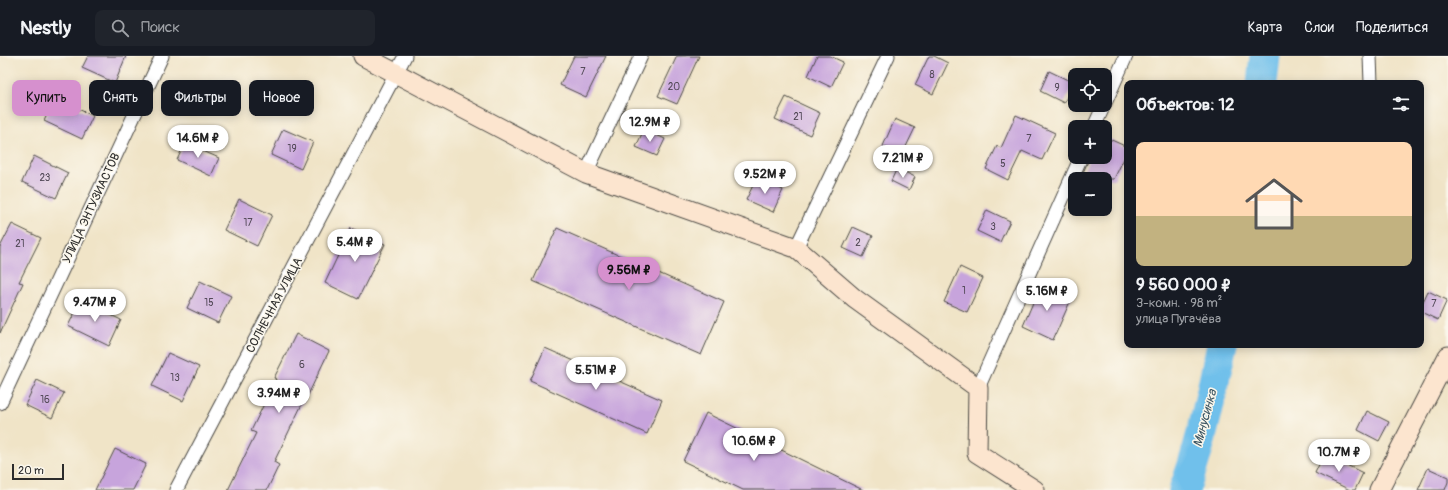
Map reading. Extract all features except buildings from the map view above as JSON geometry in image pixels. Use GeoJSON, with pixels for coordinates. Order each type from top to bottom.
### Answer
{"type":"FeatureCollection","features":[{"type":"Feature","properties":{"kind":"street","name":"УЛИЦА ЭНТУЗИАСТОВ"},"geometry":{"type":"LineString","coordinates":[[0,403],[162,56]]}},
{"type":"Feature","properties":{"kind":"street"},"geometry":{"type":"LineString","coordinates":[[363,56],[586,173],[796,248],[855,299],[978,388]]}},
{"type":"Feature","properties":{"kind":"street","name":"СОЛНЕЧНАЯ УЛИЦА"},"geometry":{"type":"LineString","coordinates":[[176,490],[397,74],[405,56]]}},
{"type":"Feature","properties":{"kind":"street"},"geometry":{"type":"LineString","coordinates":[[586,173],[641,56]]}},
{"type":"Feature","properties":{"kind":"street"},"geometry":{"type":"LineString","coordinates":[[796,248],[888,56]]}},
{"type":"Feature","properties":{"kind":"street"},"geometry":{"type":"LineString","coordinates":[[1112,88],[1126,56]]}},
{"type":"Feature","properties":{"kind":"street"},"geometry":{"type":"LineString","coordinates":[[1370,56],[1371,80]]}},
{"type":"Feature","properties":{"kind":"street"},"geometry":{"type":"LineString","coordinates":[[1036,490],[977,453],[978,388],[1078,164]]}},
{"type":"Feature","properties":{"kind":"street"},"geometry":{"type":"LineString","coordinates":[[1379,490],[1448,356]]}},
{"type":"Feature","properties":{"kind":"waterway","name":"Минусинка"},"geometry":{"type":"LineString","coordinates":[[1262,80],[1265,56]]}},
{"type":"Feature","properties":{"kind":"waterway","name":"Минусинка"},"geometry":{"type":"LineString","coordinates":[[1184,490],[1201,437],[1221,348]]}}]}
